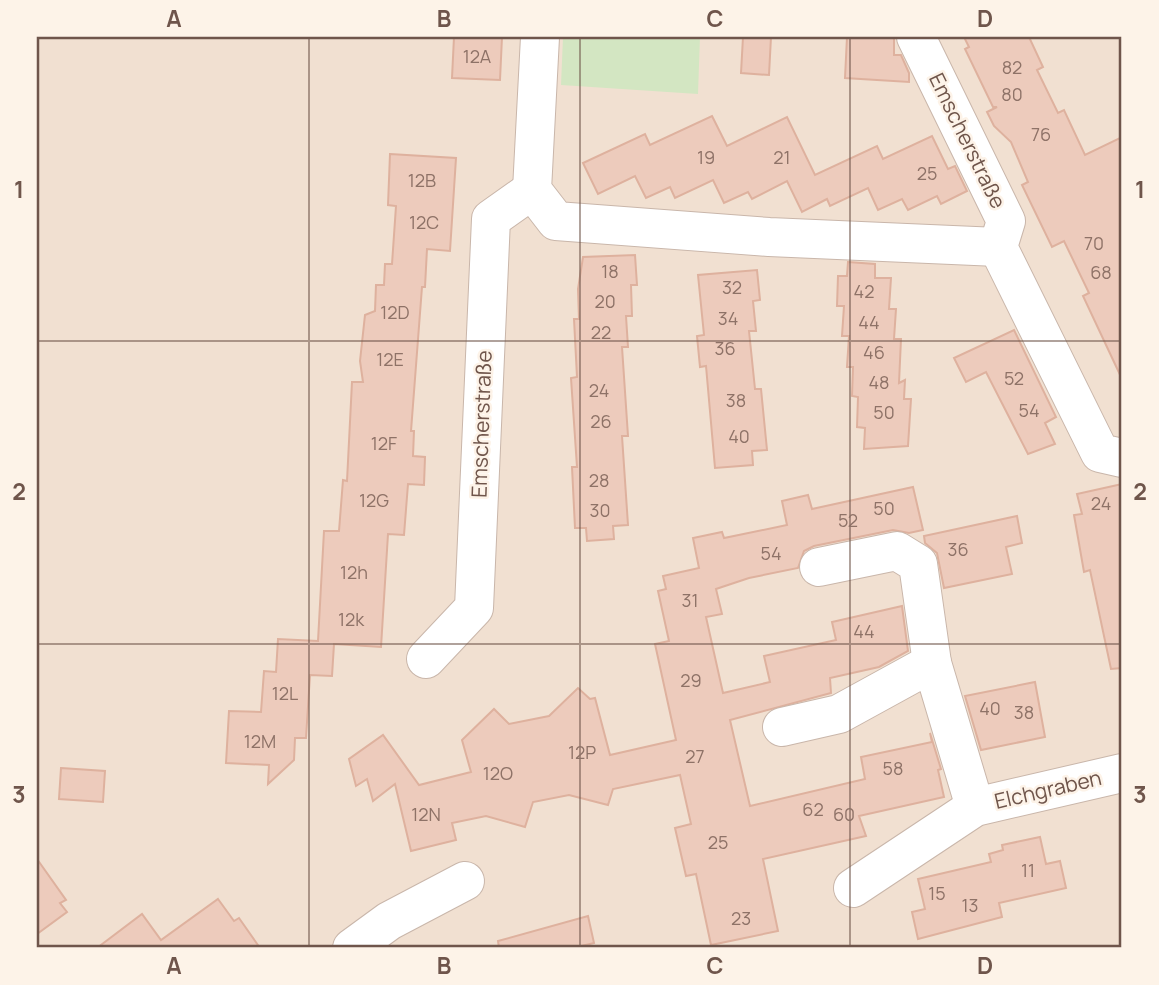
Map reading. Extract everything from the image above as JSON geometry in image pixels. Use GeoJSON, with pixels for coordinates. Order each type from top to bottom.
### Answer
{"type":"FeatureCollection","features":[{"type":"Feature","properties":{"kind":"street"},"geometry":{"type":"LineString","coordinates":[[540,37],[532,190],[556,222],[769,237],[998,247],[1111,455]]}},
{"type":"Feature","properties":{"kind":"street","name":"Emscherstraße"},"geometry":{"type":"LineString","coordinates":[[916,37],[1006,221],[998,247]]}},
{"type":"Feature","properties":{"kind":"street","name":"Emscherstraße"},"geometry":{"type":"LineString","coordinates":[[426,660],[474,608],[491,219],[532,190]]}},
{"type":"Feature","properties":{"kind":"street","name":"Elchgraben"},"geometry":{"type":"LineString","coordinates":[[819,567],[897,551],[918,564],[932,663],[975,807]]}},
{"type":"Feature","properties":{"kind":"street"},"geometry":{"type":"LineString","coordinates":[[782,727],[839,714],[932,663]]}},
{"type":"Feature","properties":{"kind":"street","name":"Elchgraben"},"geometry":{"type":"LineString","coordinates":[[853,888],[975,807],[1122,774]]}},
{"type":"Feature","properties":{"kind":"street"},"geometry":{"type":"LineString","coordinates":[[352,948],[389,921],[465,881]]}},
{"type":"Feature","properties":{"kind":"shaded area"},"geometry":{"type":"Polygon","coordinates":[[[37,37],[1122,37],[1122,948],[37,948],[37,37]]]}},
{"type":"Feature","properties":{"kind":"green space"},"geometry":{"type":"Polygon","coordinates":[[[563,37],[700,37],[698,94],[561,85],[563,37]]]}},
{"type":"Feature","properties":{"kind":"building"},"geometry":{"type":"Polygon","coordinates":[[[454,37],[502,37],[500,80],[452,78],[454,37]]]}},
{"type":"Feature","properties":{"kind":"building"},"geometry":{"type":"Polygon","coordinates":[[[743,37],[771,37],[769,75],[741,73],[743,37]]]}},
{"type":"Feature","properties":{"kind":"building"},"geometry":{"type":"Polygon","coordinates":[[[847,37],[894,37],[894,55],[901,55],[909,73],[909,82],[845,78],[847,37]]]}},
{"type":"Feature","properties":{"kind":"building"},"geometry":{"type":"Polygon","coordinates":[[[964,37],[1029,37],[1043,67],[1037,70],[1058,113],[1064,110],[1085,155],[1122,137],[1122,379],[1083,296],[1089,293],[1064,241],[1052,247],[1022,185],[1028,182],[1011,142],[994,126],[987,112],[997,107],[993,107],[965,49],[969,47],[964,37]]]}},
{"type":"Feature","properties":{"kind":"building"},"geometry":{"type":"Polygon","coordinates":[[[712,116],[727,146],[787,117],[815,175],[877,146],[883,159],[932,136],[948,169],[955,166],[967,191],[941,204],[937,196],[908,210],[902,199],[878,210],[868,188],[830,206],[827,199],[802,212],[787,181],[752,199],[748,192],[724,203],[713,180],[675,198],[670,187],[646,198],[635,176],[598,194],[583,163],[645,134],[650,145],[712,116]]]}},
{"type":"Feature","properties":{"kind":"building"},"geometry":{"type":"Polygon","coordinates":[[[390,154],[456,158],[450,251],[427,249],[425,287],[422,287],[411,431],[414,431],[413,456],[425,457],[424,485],[408,484],[404,535],[388,534],[381,647],[334,644],[332,676],[310,675],[306,738],[295,738],[294,760],[268,784],[269,765],[226,763],[229,711],[261,712],[264,671],[276,672],[278,639],[318,641],[324,531],[339,531],[343,480],[347,481],[352,382],[363,382],[360,361],[365,315],[375,311],[376,285],[384,285],[385,264],[392,264],[396,206],[388,205],[390,154]]]}},
{"type":"Feature","properties":{"kind":"building"},"geometry":{"type":"Polygon","coordinates":[[[635,255],[637,285],[631,285],[632,316],[626,316],[628,347],[622,347],[628,436],[622,436],[628,525],[613,526],[614,539],[587,541],[586,528],[575,528],[572,467],[577,467],[571,378],[577,377],[574,319],[579,319],[578,289],[583,257],[635,255]]]}},
{"type":"Feature","properties":{"kind":"building"},"geometry":{"type":"Polygon","coordinates":[[[848,262],[875,264],[875,278],[891,278],[889,309],[896,309],[894,339],[901,339],[899,383],[905,380],[904,399],[911,399],[908,446],[864,449],[865,428],[857,427],[858,397],[852,396],[853,367],[847,367],[849,336],[842,336],[844,306],[837,306],[838,276],[847,276],[848,262]]]}},
{"type":"Feature","properties":{"kind":"building"},"geometry":{"type":"Polygon","coordinates":[[[757,270],[760,300],[753,301],[756,331],[749,331],[755,389],[761,389],[767,450],[752,451],[753,465],[715,468],[706,366],[700,367],[697,336],[704,335],[698,275],[757,270]]]}},
{"type":"Feature","properties":{"kind":"building"},"geometry":{"type":"Polygon","coordinates":[[[1014,330],[1056,417],[1045,423],[1055,444],[1028,454],[986,372],[966,382],[954,358],[1014,330]]]}},
{"type":"Feature","properties":{"kind":"building"},"geometry":{"type":"Polygon","coordinates":[[[1122,484],[1122,668],[1111,669],[1090,570],[1084,572],[1074,515],[1082,514],[1077,494],[1122,484]]]}},
{"type":"Feature","properties":{"kind":"building"},"geometry":{"type":"Polygon","coordinates":[[[913,487],[923,530],[909,533],[893,530],[814,546],[804,551],[798,568],[749,578],[716,589],[722,614],[706,617],[723,693],[770,682],[764,656],[836,640],[832,622],[902,606],[908,651],[879,667],[830,678],[831,693],[730,720],[750,806],[865,779],[861,757],[932,742],[930,733],[941,769],[938,770],[944,797],[859,816],[866,836],[763,859],[778,931],[711,945],[696,874],[686,876],[675,828],[691,824],[680,775],[613,789],[608,805],[569,795],[533,802],[525,827],[486,816],[452,823],[456,840],[411,851],[395,784],[373,801],[367,779],[356,786],[349,759],[383,735],[419,785],[471,772],[462,740],[494,709],[509,724],[549,716],[578,688],[590,699],[595,698],[610,755],[676,740],[655,644],[669,641],[658,591],[666,589],[663,576],[699,568],[693,538],[722,532],[724,538],[787,525],[782,501],[808,495],[812,509],[913,487]]]}},
{"type":"Feature","properties":{"kind":"building"},"geometry":{"type":"Polygon","coordinates":[[[1017,516],[1022,543],[1006,547],[1012,574],[944,588],[937,553],[925,543],[924,536],[1017,516]]]}},
{"type":"Feature","properties":{"kind":"building"},"geometry":{"type":"Polygon","coordinates":[[[1035,682],[1045,737],[981,750],[965,696],[1035,682]]]}},
{"type":"Feature","properties":{"kind":"building"},"geometry":{"type":"Polygon","coordinates":[[[61,768],[105,771],[103,802],[59,799],[61,768]]]}},
{"type":"Feature","properties":{"kind":"building"},"geometry":{"type":"Polygon","coordinates":[[[1040,837],[1046,864],[1060,861],[1066,888],[999,903],[1002,917],[918,939],[912,912],[925,909],[918,879],[991,862],[989,854],[1003,850],[1002,845],[1040,837]]]}},
{"type":"Feature","properties":{"kind":"building"},"geometry":{"type":"Polygon","coordinates":[[[37,859],[66,900],[60,903],[67,912],[37,934],[37,859]]]}},
{"type":"Feature","properties":{"kind":"building"},"geometry":{"type":"Polygon","coordinates":[[[218,899],[234,921],[239,918],[260,948],[97,948],[142,914],[161,940],[218,899]]]}},
{"type":"Feature","properties":{"kind":"building"},"geometry":{"type":"Polygon","coordinates":[[[588,916],[594,943],[573,948],[499,948],[498,941],[588,916]]]}}]}
